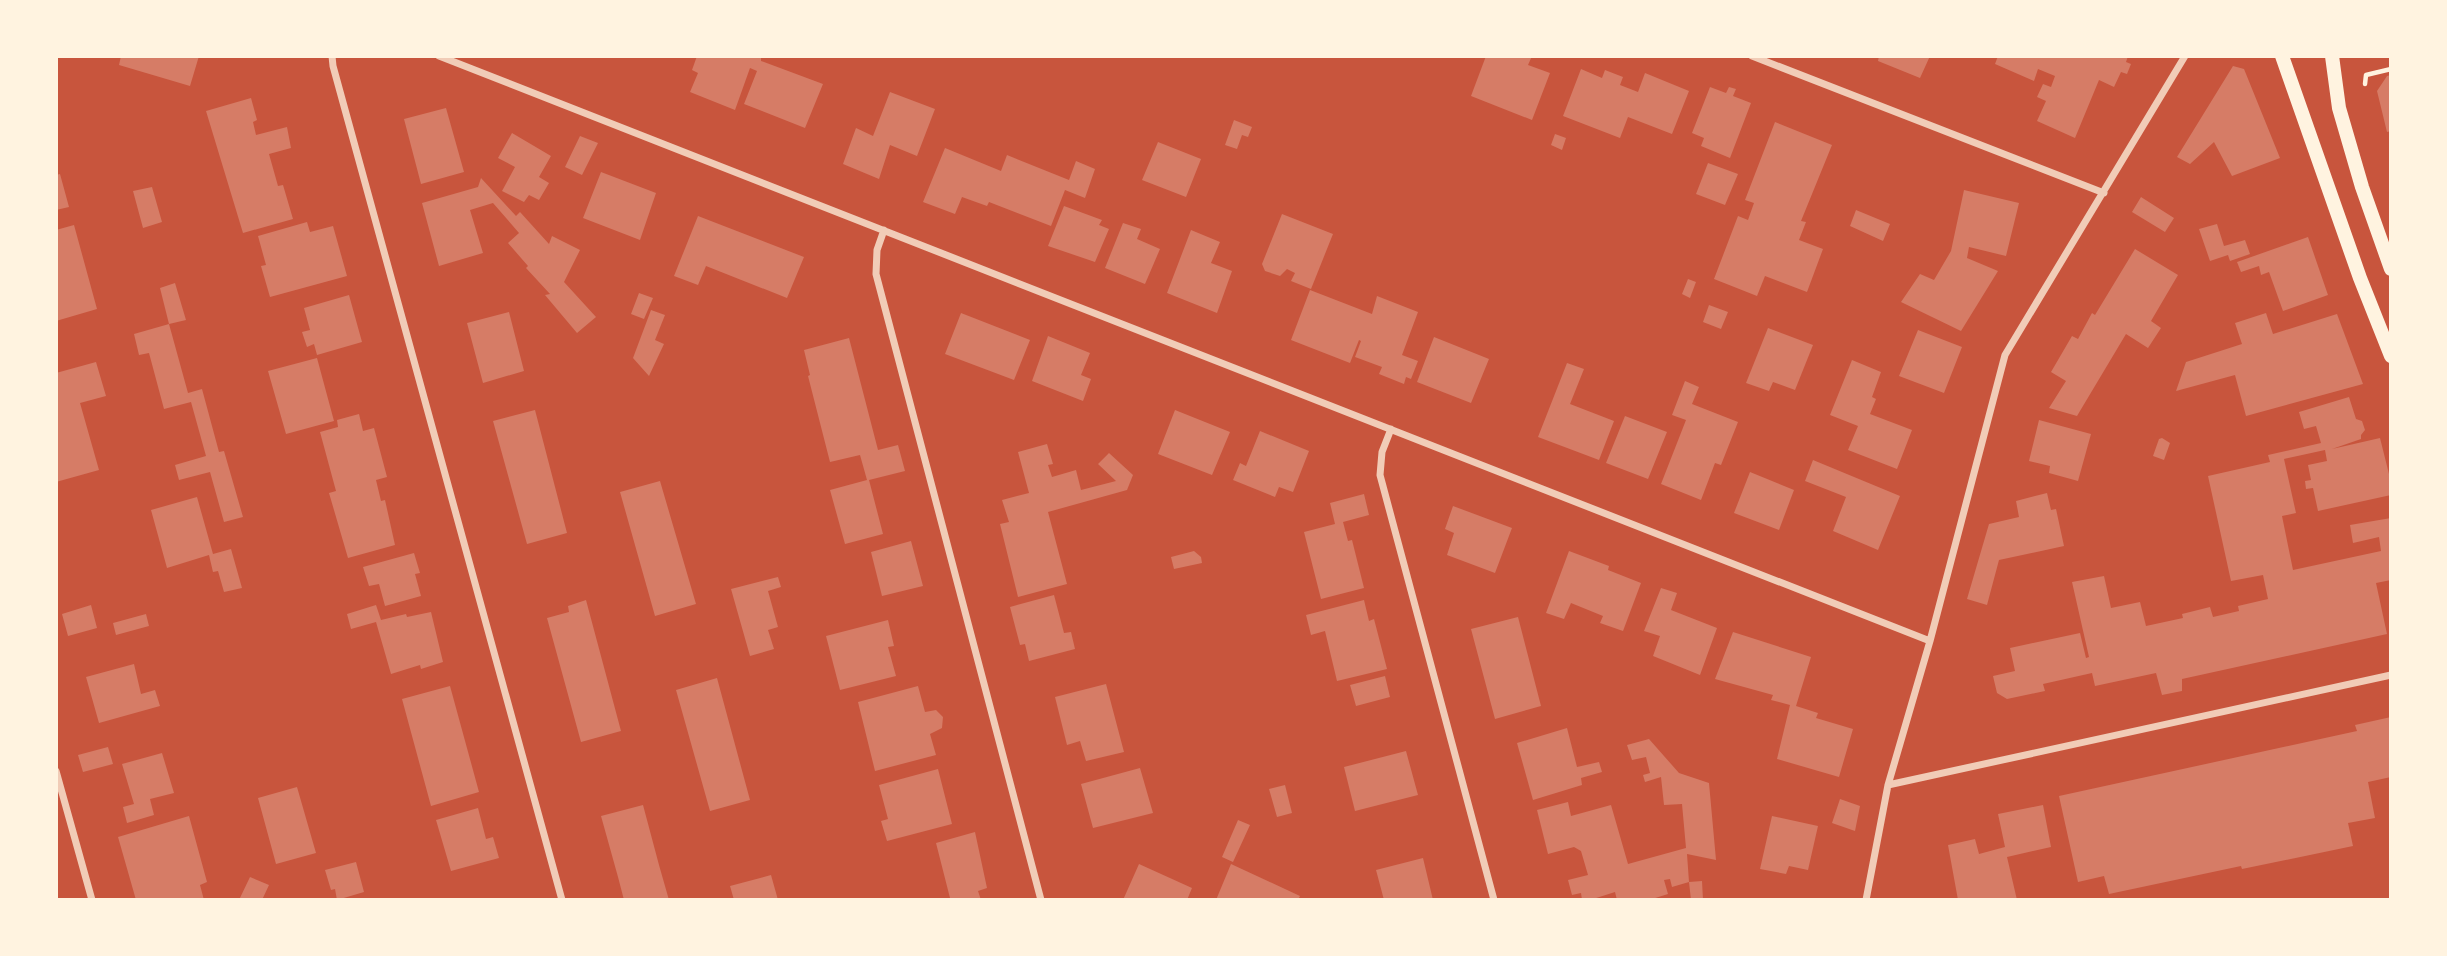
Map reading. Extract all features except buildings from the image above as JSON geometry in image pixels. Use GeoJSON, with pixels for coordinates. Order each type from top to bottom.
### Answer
{"type":"FeatureCollection","features":[{"type":"Feature","properties":{"kind":"main road"},"geometry":{"type":"LineString","coordinates":[[2282,56],[2360,278],[2391,356]]}},
{"type":"Feature","properties":{"kind":"main road"},"geometry":{"type":"LineString","coordinates":[[2332,56],[2339,108],[2362,187],[2391,269]]}},
{"type":"Feature","properties":{"kind":"street"},"geometry":{"type":"LineString","coordinates":[[332,56],[347,120],[562,900]]}},
{"type":"Feature","properties":{"kind":"street"},"geometry":{"type":"LineString","coordinates":[[439,56],[1930,641]]}},
{"type":"Feature","properties":{"kind":"street"},"geometry":{"type":"LineString","coordinates":[[1752,56],[2104,193]]}},
{"type":"Feature","properties":{"kind":"street"},"geometry":{"type":"LineString","coordinates":[[1866,900],[1888,785],[1930,641],[2005,355],[2185,56]]}},
{"type":"Feature","properties":{"kind":"street"},"geometry":{"type":"LineString","coordinates":[[884,230],[877,250],[876,274],[1041,900]]}},
{"type":"Feature","properties":{"kind":"street"},"geometry":{"type":"LineString","coordinates":[[1391,429],[1382,452],[1380,475],[1494,900]]}},
{"type":"Feature","properties":{"kind":"street"},"geometry":{"type":"LineString","coordinates":[[1888,785],[2391,675]]}},
{"type":"Feature","properties":{"kind":"street"},"geometry":{"type":"LineString","coordinates":[[56,771],[92,900]]}},
{"type":"Feature","properties":{"kind":"path"},"geometry":{"type":"LineString","coordinates":[[2365,89],[2366,75],[2391,69]]}}]}
